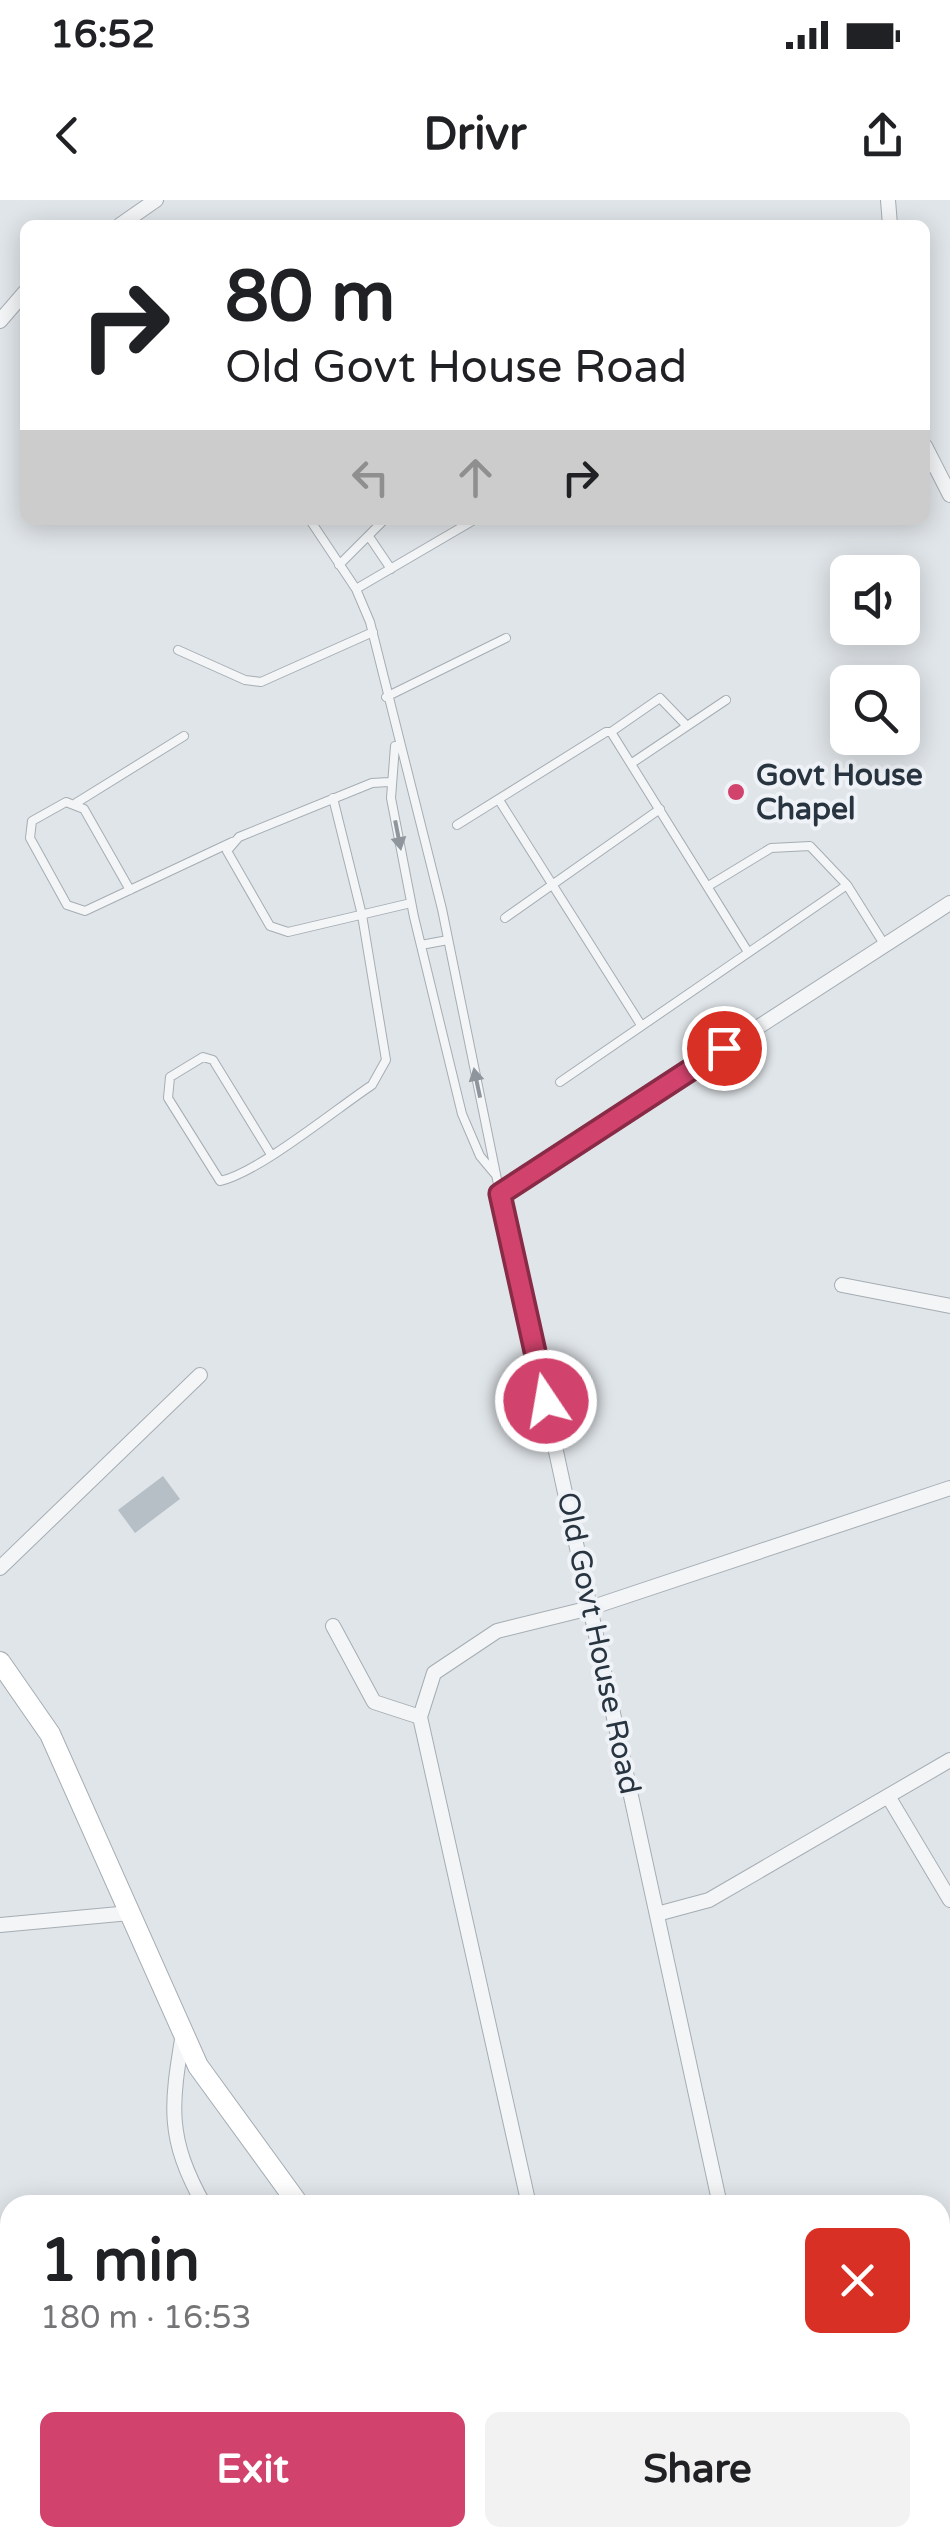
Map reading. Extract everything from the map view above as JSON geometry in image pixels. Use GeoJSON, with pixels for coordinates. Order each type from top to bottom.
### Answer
{"type":"FeatureCollection","features":[{"type":"Feature","properties":{"kind":"street"},"geometry":{"type":"LineString","coordinates":[[127,220],[156,200]]}},
{"type":"Feature","properties":{"kind":"street"},"geometry":{"type":"LineString","coordinates":[[0,321],[20,298]]}},
{"type":"Feature","properties":{"kind":"street"},"geometry":{"type":"LineString","coordinates":[[930,456],[950,495]]}},
{"type":"Feature","properties":{"kind":"street"},"geometry":{"type":"LineString","coordinates":[[500,1194],[950,903]]}},
{"type":"Feature","properties":{"kind":"street","name":"Old Govt House Road"},"geometry":{"type":"LineString","coordinates":[[500,1194],[718,2195]]}},
{"type":"Feature","properties":{"kind":"street"},"geometry":{"type":"LineString","coordinates":[[842,1285],[950,1306]]}},
{"type":"Feature","properties":{"kind":"street"},"geometry":{"type":"LineString","coordinates":[[0,1568],[200,1375]]}},
{"type":"Feature","properties":{"kind":"street"},"geometry":{"type":"LineString","coordinates":[[528,2195],[420,1717],[434,1673],[497,1632],[590,1608],[950,1488]]}},
{"type":"Feature","properties":{"kind":"street"},"geometry":{"type":"LineString","coordinates":[[333,1626],[374,1702],[420,1717]]}},
{"type":"Feature","properties":{"kind":"street"},"geometry":{"type":"LineString","coordinates":[[0,1662],[50,1734],[198,2066],[292,2195]]}},
{"type":"Feature","properties":{"kind":"street"},"geometry":{"type":"LineString","coordinates":[[657,1914],[709,1900],[950,1760]]}},
{"type":"Feature","properties":{"kind":"street"},"geometry":{"type":"LineString","coordinates":[[888,1796],[950,1900]]}},
{"type":"Feature","properties":{"kind":"street"},"geometry":{"type":"LineString","coordinates":[[0,1925],[130,1913]]}},
{"type":"Feature","properties":{"kind":"street"},"geometry":{"type":"LineString","coordinates":[[183,2032],[170,2108],[198,2195]]}},
{"type":"Feature","properties":{"kind":"lane"},"geometry":{"type":"LineString","coordinates":[[313,525],[356,589],[373,632],[448,940],[500,1194]]}},
{"type":"Feature","properties":{"kind":"lane"},"geometry":{"type":"LineString","coordinates":[[340,565],[380,525]]}},
{"type":"Feature","properties":{"kind":"lane"},"geometry":{"type":"LineString","coordinates":[[356,589],[466,525]]}},
{"type":"Feature","properties":{"kind":"lane"},"geometry":{"type":"LineString","coordinates":[[370,538],[391,569]]}},
{"type":"Feature","properties":{"kind":"lane"},"geometry":{"type":"LineString","coordinates":[[178,650],[245,680],[261,682],[373,632]]}},
{"type":"Feature","properties":{"kind":"lane"},"geometry":{"type":"LineString","coordinates":[[386,697],[506,638]]}},
{"type":"Feature","properties":{"kind":"lane"},"geometry":{"type":"LineString","coordinates":[[457,825],[606,732],[612,732],[660,698],[687,726]]}},
{"type":"Feature","properties":{"kind":"lane"},"geometry":{"type":"LineString","coordinates":[[632,763],[726,700]]}},
{"type":"Feature","properties":{"kind":"lane"},"geometry":{"type":"LineString","coordinates":[[612,732],[748,952]]}},
{"type":"Feature","properties":{"kind":"lane"},"geometry":{"type":"LineString","coordinates":[[76,803],[184,736]]}},
{"type":"Feature","properties":{"kind":"lane"},"geometry":{"type":"LineString","coordinates":[[396,738],[390,782],[411,903],[462,1114],[480,1156],[498,1178]]}},
{"type":"Feature","properties":{"kind":"lane"},"geometry":{"type":"LineString","coordinates":[[130,890],[84,808],[66,802],[32,821],[30,830],[68,905],[84,911],[333,798],[372,783],[390,782]]}},
{"type":"Feature","properties":{"kind":"lane"},"geometry":{"type":"LineString","coordinates":[[270,1153],[220,1065],[203,1058],[170,1077],[168,1098],[220,1180],[233,1178],[372,1085],[386,1060],[362,915],[333,798]]}},
{"type":"Feature","properties":{"kind":"lane"},"geometry":{"type":"LineString","coordinates":[[499,800],[641,1025]]}},
{"type":"Feature","properties":{"kind":"lane"},"geometry":{"type":"LineString","coordinates":[[504,918],[660,809]]}},
{"type":"Feature","properties":{"kind":"lane"},"geometry":{"type":"LineString","coordinates":[[232,842],[226,851],[270,926],[288,932],[411,903]]}},
{"type":"Feature","properties":{"kind":"lane"},"geometry":{"type":"LineString","coordinates":[[710,885],[771,848],[810,846],[847,885],[884,944]]}},
{"type":"Feature","properties":{"kind":"lane"},"geometry":{"type":"LineString","coordinates":[[560,1082],[847,885]]}},
{"type":"Feature","properties":{"kind":"lane"},"geometry":{"type":"LineString","coordinates":[[421,946],[448,940]]}},
{"type":"Feature","properties":{"kind":"building"},"geometry":{"type":"Polygon","coordinates":[[[163,1476],[180,1499],[135,1533],[118,1510],[163,1476]]]}},
{"type":"Feature","properties":{"kind":"place","name":"Govt House Chapel"},"geometry":{"type":"Point","coordinates":[736,792]}},
{"type":"Feature","properties":{"kind":"route"},"geometry":{"type":"LineString","coordinates":[[546,1401],[500,1194],[724,1048]]}}]}
